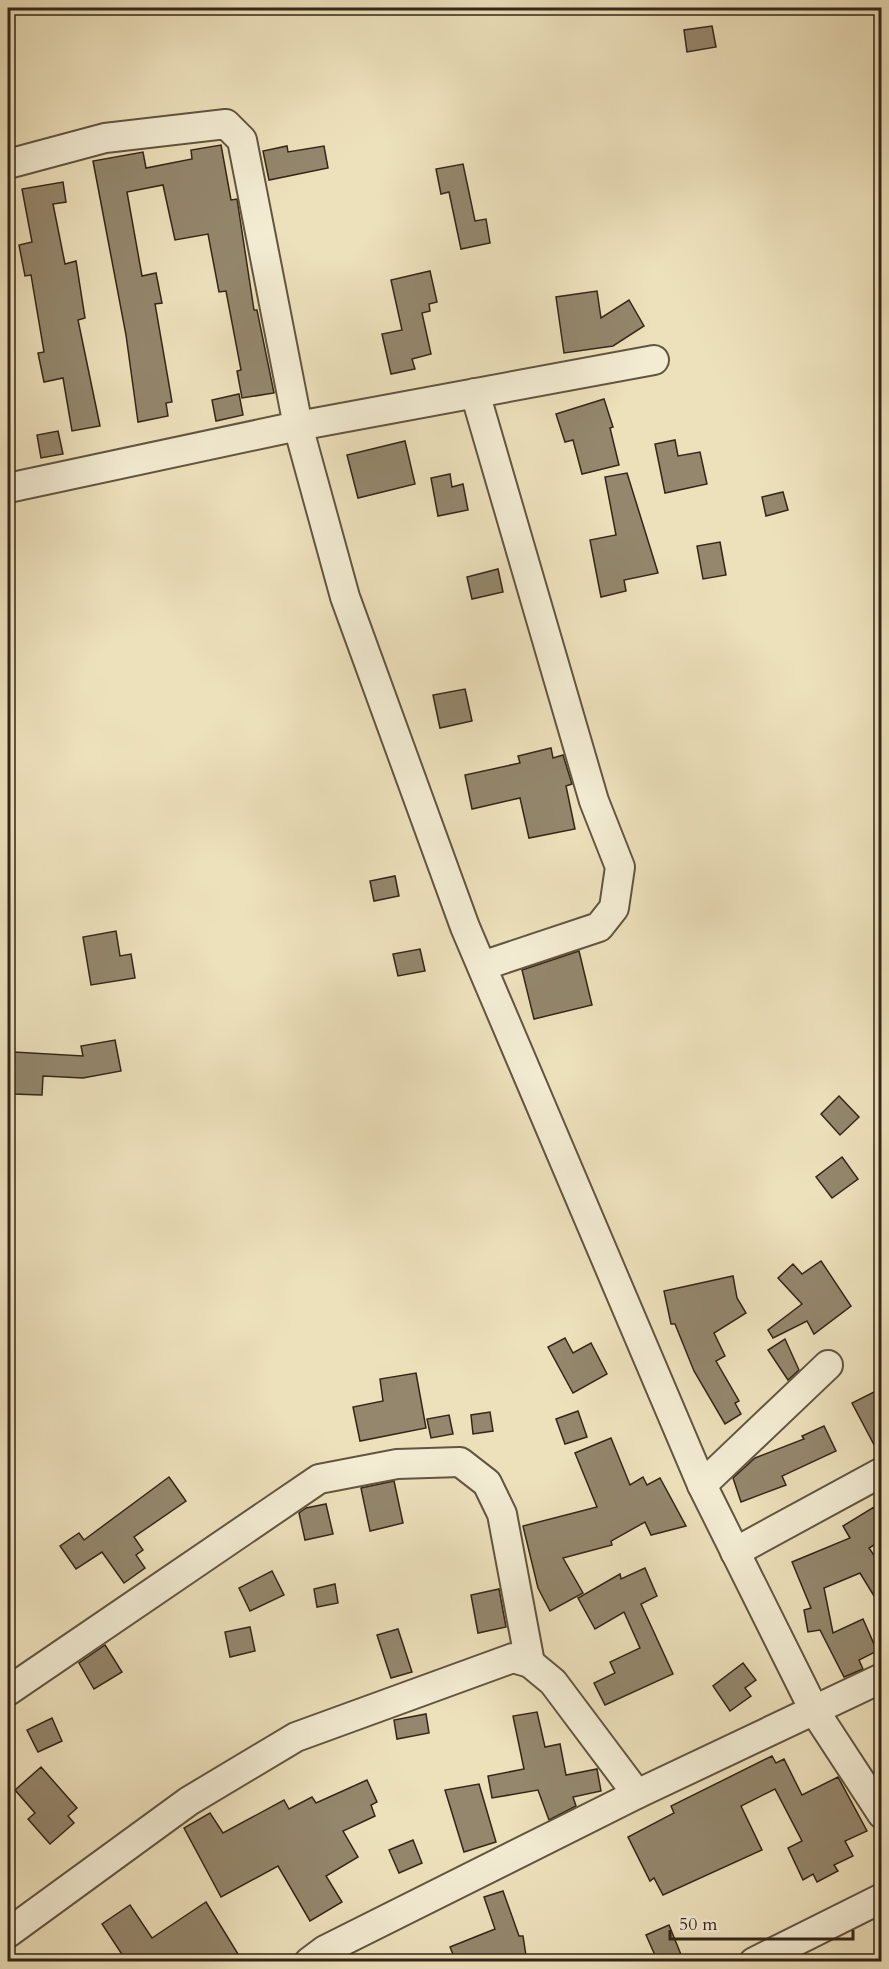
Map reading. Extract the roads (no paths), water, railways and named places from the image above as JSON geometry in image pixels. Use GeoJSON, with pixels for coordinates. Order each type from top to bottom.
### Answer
{"type":"FeatureCollection","features":[{"type":"Feature","properties":{"kind":"street"},"geometry":{"type":"LineString","coordinates":[[8,164],[105,138],[226,124],[242,140],[298,426],[345,597],[482,966],[702,1485],[814,1710],[882,1814]]}},
{"type":"Feature","properties":{"kind":"street"},"geometry":{"type":"LineString","coordinates":[[8,488],[298,426],[654,360]]}},
{"type":"Feature","properties":{"kind":"street"},"geometry":{"type":"LineString","coordinates":[[475,393],[594,801],[620,867],[614,908],[599,927],[482,966]]}},
{"type":"Feature","properties":{"kind":"street"},"geometry":{"type":"LineString","coordinates":[[702,1485],[828,1365]]}},
{"type":"Feature","properties":{"kind":"street"},"geometry":{"type":"LineString","coordinates":[[8,1691],[319,1479],[397,1464],[460,1462],[487,1483],[502,1514],[530,1663]]}},
{"type":"Feature","properties":{"kind":"street"},"geometry":{"type":"LineString","coordinates":[[735,1552],[882,1472]]}},
{"type":"Feature","properties":{"kind":"street"},"geometry":{"type":"LineString","coordinates":[[8,1933],[189,1801],[296,1737],[513,1658],[530,1663],[554,1682],[637,1794]]}},
{"type":"Feature","properties":{"kind":"street"},"geometry":{"type":"LineString","coordinates":[[309,1962],[325,1950],[637,1794],[882,1678]]}},
{"type":"Feature","properties":{"kind":"street"},"geometry":{"type":"LineString","coordinates":[[754,1962],[882,1898]]}}]}
